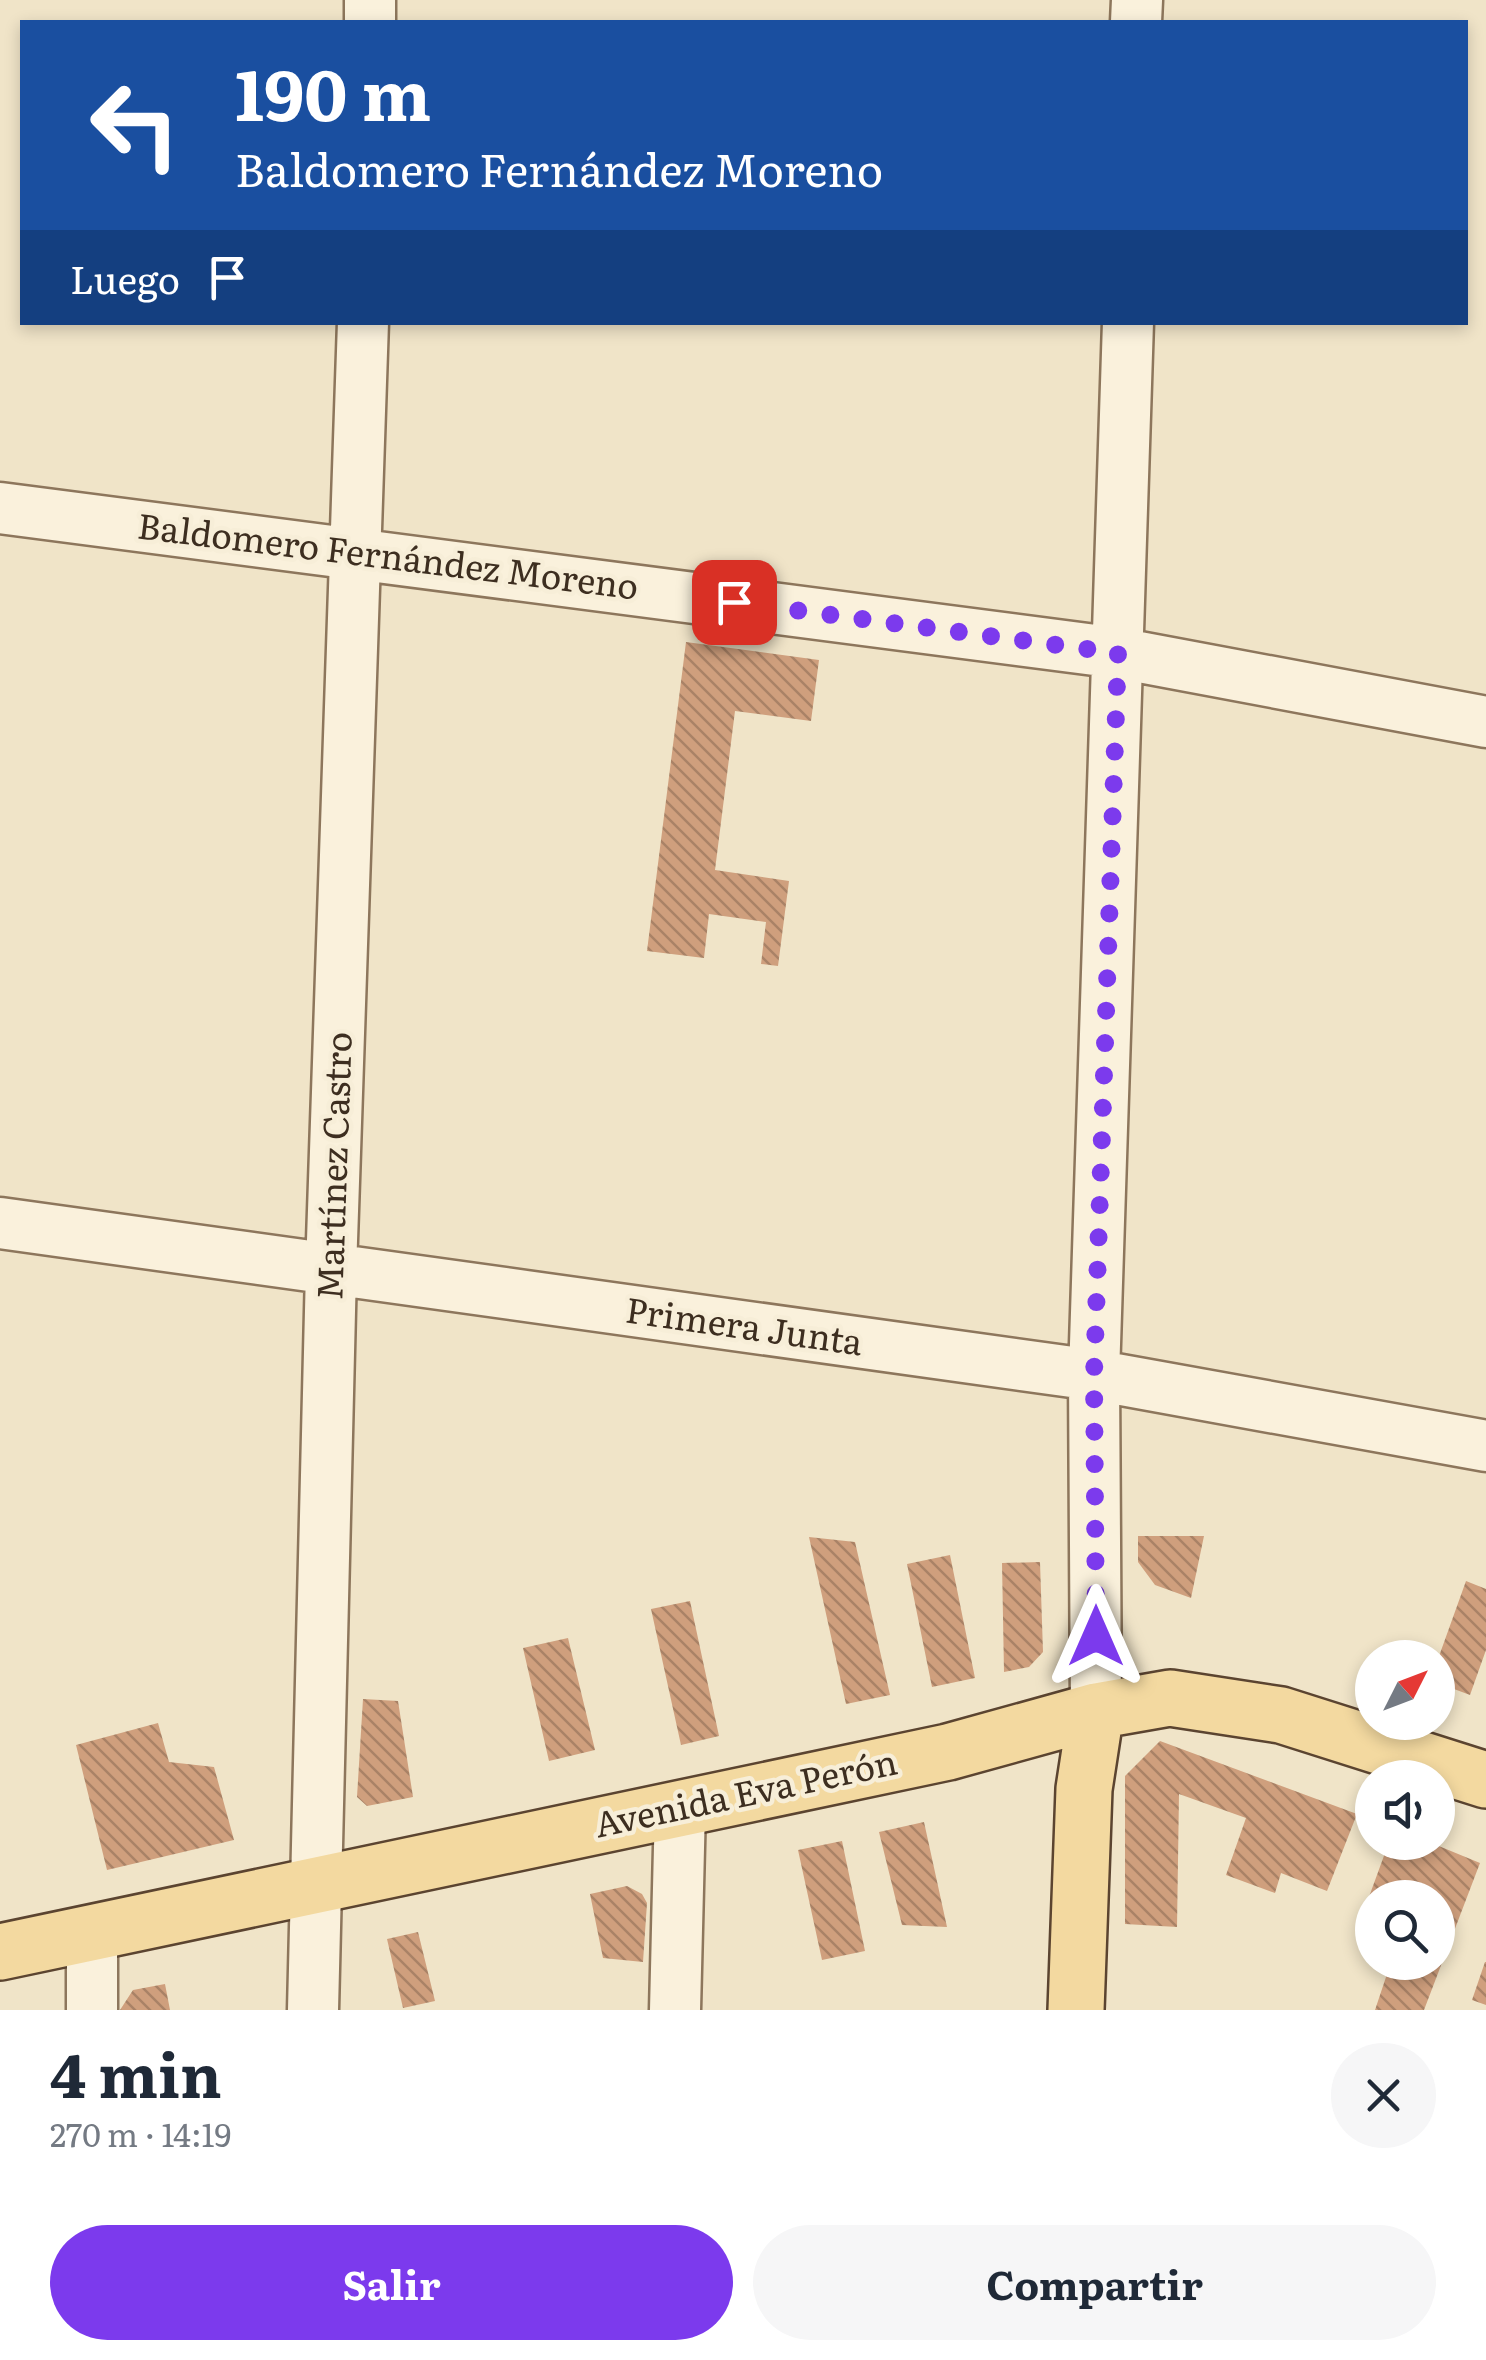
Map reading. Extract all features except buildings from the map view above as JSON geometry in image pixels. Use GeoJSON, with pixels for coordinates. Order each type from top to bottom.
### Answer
{"type":"FeatureCollection","features":[{"type":"Feature","properties":{"kind":"main road","name":"Avenida Eva Perón"},"geometry":{"type":"LineString","coordinates":[[0,1952],[948,1752],[1096,1711],[1170,1698],[1281,1715],[1486,1780]]}},
{"type":"Feature","properties":{"kind":"main road"},"geometry":{"type":"LineString","coordinates":[[1076,2010],[1084,1789],[1096,1711]]}},
{"type":"Feature","properties":{"kind":"street","name":"Martínez Castro"},"geometry":{"type":"LineString","coordinates":[[314,2010],[332,1270],[362,325]]}},
{"type":"Feature","properties":{"kind":"street"},"geometry":{"type":"LineString","coordinates":[[1096,1711],[1094,1375],[1128,325]]}},
{"type":"Feature","properties":{"kind":"street","name":"Baldomero Fernández Moreno"},"geometry":{"type":"LineString","coordinates":[[0,508],[1118,653],[1486,722]]}},
{"type":"Feature","properties":{"kind":"street","name":"Primera Junta"},"geometry":{"type":"LineString","coordinates":[[0,1223],[1094,1375],[1486,1446]]}},
{"type":"Feature","properties":{"kind":"street"},"geometry":{"type":"LineString","coordinates":[[675,2010],[680,1807]]}},
{"type":"Feature","properties":{"kind":"street"},"geometry":{"type":"LineString","coordinates":[[92,1932],[92,2010]]}},
{"type":"Feature","properties":{"kind":"route"},"geometry":{"type":"LineString","coordinates":[[734,602],[1118,653],[1094,1375],[1096,1636]]}}]}
